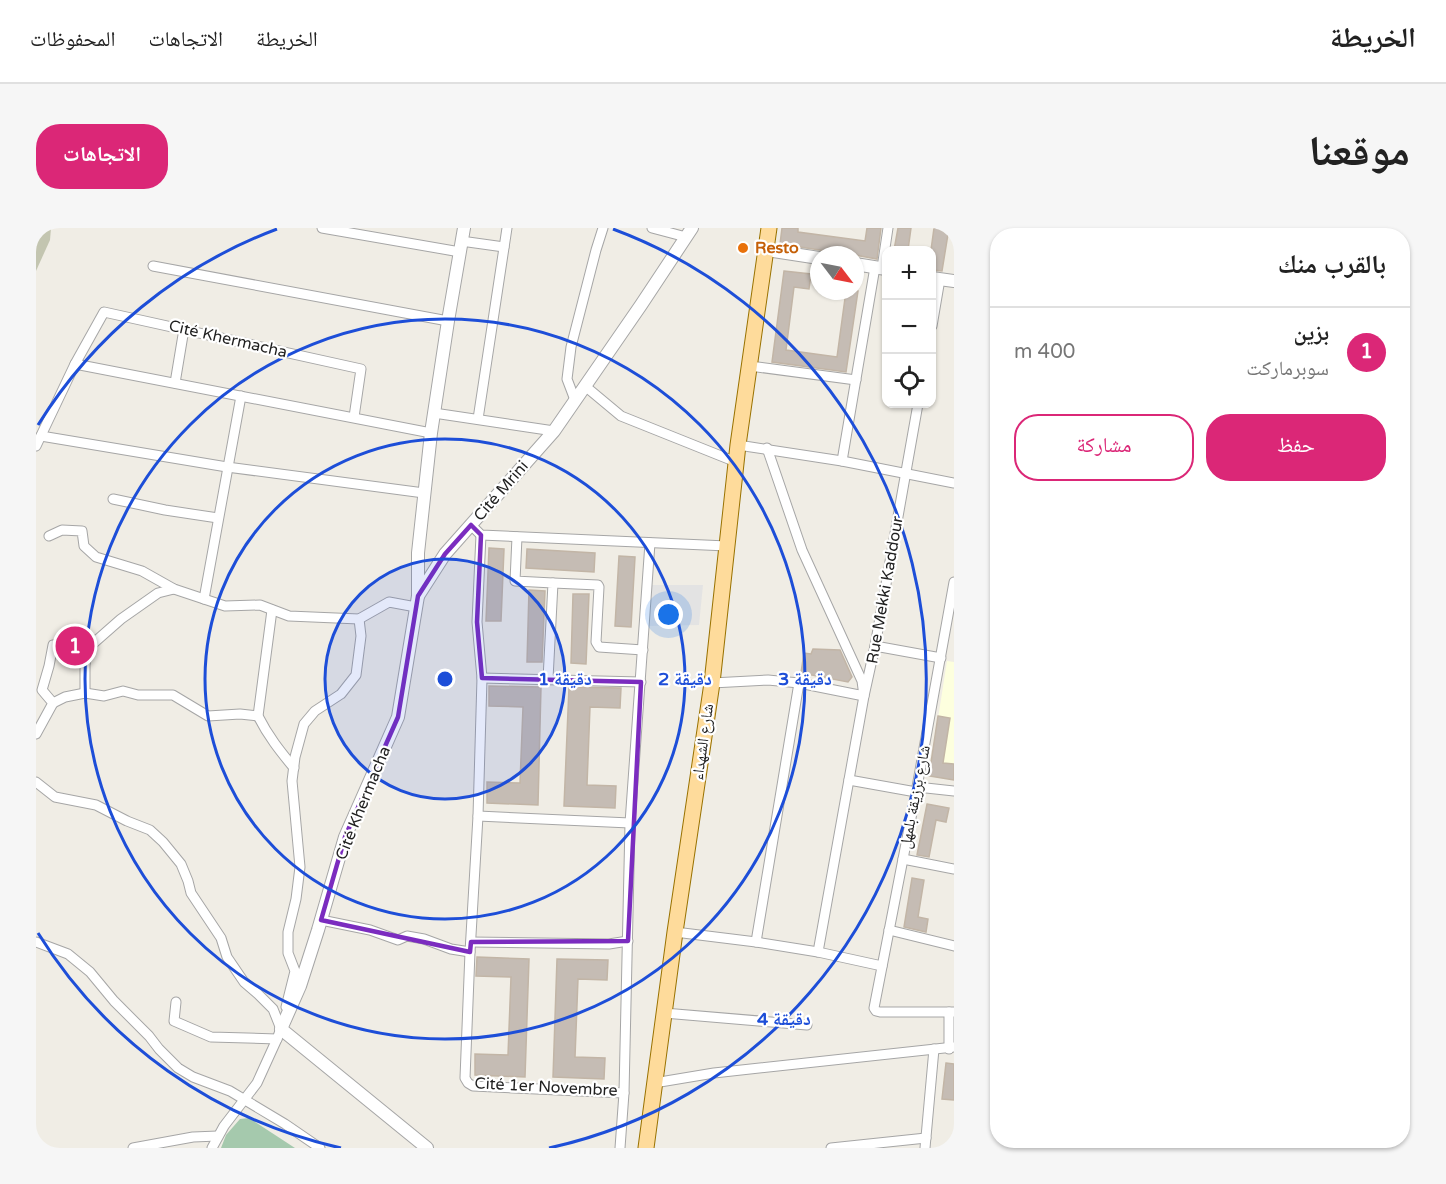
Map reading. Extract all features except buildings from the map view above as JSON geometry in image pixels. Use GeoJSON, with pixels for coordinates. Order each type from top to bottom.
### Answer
{"type":"FeatureCollection","features":[{"type":"Feature","properties":{"kind":"main road","name":"شارع الشهداء"},"geometry":{"type":"LineString","coordinates":[[645,1148],[711,683],[738,445],[769,228]]}},
{"type":"Feature","properties":{"kind":"street"},"geometry":{"type":"LineString","coordinates":[[321,228],[461,247],[504,247]]}},
{"type":"Feature","properties":{"kind":"street","name":"Cité Khermacha"},"geometry":{"type":"LineString","coordinates":[[279,1034],[300,986],[345,837],[398,717],[417,602],[418,553],[431,433],[464,228]]}},
{"type":"Feature","properties":{"kind":"street"},"geometry":{"type":"LineString","coordinates":[[478,419],[507,228]]}},
{"type":"Feature","properties":{"kind":"street"},"geometry":{"type":"LineString","coordinates":[[575,400],[567,379],[571,347],[603,228]]}},
{"type":"Feature","properties":{"kind":"street"},"geometry":{"type":"LineString","coordinates":[[652,228],[689,232]]}},
{"type":"Feature","properties":{"kind":"street"},"geometry":{"type":"LineString","coordinates":[[842,461],[856,380],[888,228]]}},
{"type":"Feature","properties":{"kind":"street","name":"Cité Mrini"},"geometry":{"type":"LineString","coordinates":[[417,602],[445,554],[554,430],[689,232]]}},
{"type":"Feature","properties":{"kind":"street"},"geometry":{"type":"LineString","coordinates":[[766,250],[810,257]]}},
{"type":"Feature","properties":{"kind":"street"},"geometry":{"type":"LineString","coordinates":[[864,265],[881,268]]}},
{"type":"Feature","properties":{"kind":"street"},"geometry":{"type":"LineString","coordinates":[[153,266],[448,321]]}},
{"type":"Feature","properties":{"kind":"street"},"geometry":{"type":"LineString","coordinates":[[936,278],[954,281]]}},
{"type":"Feature","properties":{"kind":"street","name":"Cité Khermacha"},"geometry":{"type":"LineString","coordinates":[[36,446],[75,364],[104,312],[361,369],[354,417]]}},
{"type":"Feature","properties":{"kind":"street"},"geometry":{"type":"LineString","coordinates":[[175,383],[184,329]]}},
{"type":"Feature","properties":{"kind":"street"},"geometry":{"type":"LineString","coordinates":[[75,364],[431,433]]}},
{"type":"Feature","properties":{"kind":"street"},"geometry":{"type":"LineString","coordinates":[[750,366],[856,380]]}},
{"type":"Feature","properties":{"kind":"street"},"geometry":{"type":"LineString","coordinates":[[585,386],[621,416],[736,462]]}},
{"type":"Feature","properties":{"kind":"street"},"geometry":{"type":"LineString","coordinates":[[204,598],[241,396]]}},
{"type":"Feature","properties":{"kind":"street","name":"Rue Mekki Kaddour"},"geometry":{"type":"LineString","coordinates":[[818,952],[917,408]]}},
{"type":"Feature","properties":{"kind":"street"},"geometry":{"type":"LineString","coordinates":[[434,413],[554,430]]}},
{"type":"Feature","properties":{"kind":"street"},"geometry":{"type":"LineString","coordinates":[[41,436],[227,467],[424,493]]}},
{"type":"Feature","properties":{"kind":"street"},"geometry":{"type":"LineString","coordinates":[[738,445],[842,461],[954,483]]}},
{"type":"Feature","properties":{"kind":"street"},"geometry":{"type":"LineString","coordinates":[[711,683],[768,680],[800,683],[864,696],[862,681],[802,550],[767,448]]}},
{"type":"Feature","properties":{"kind":"street"},"geometry":{"type":"LineString","coordinates":[[113,499],[218,518]]}},
{"type":"Feature","properties":{"kind":"street"},"geometry":{"type":"LineString","coordinates":[[471,525],[481,535],[727,546]]}},
{"type":"Feature","properties":{"kind":"street"},"geometry":{"type":"LineString","coordinates":[[48,536],[62,530],[82,531],[84,546],[96,557],[142,572],[174,589],[225,606],[260,605],[289,616],[359,619],[389,602],[417,602]]}},
{"type":"Feature","properties":{"kind":"street","name":"Cité 1er Novembre"},"geometry":{"type":"LineString","coordinates":[[481,535],[477,622],[482,678],[478,816],[465,1078],[472,1086],[624,1093],[630,823],[650,543]]}},
{"type":"Feature","properties":{"kind":"street"},"geometry":{"type":"LineString","coordinates":[[517,537],[515,581],[598,585],[597,645],[643,650]]}},
{"type":"Feature","properties":{"kind":"street","name":"شارع برزيقة بلمهل"},"geometry":{"type":"LineString","coordinates":[[952,1012],[880,1012],[874,1008],[917,789],[954,582]]}},
{"type":"Feature","properties":{"kind":"street"},"geometry":{"type":"LineString","coordinates":[[548,679],[553,583]]}},
{"type":"Feature","properties":{"kind":"street"},"geometry":{"type":"LineString","coordinates":[[85,693],[85,665],[88,648],[121,619],[158,594],[174,589]]}},
{"type":"Feature","properties":{"kind":"street"},"geometry":{"type":"LineString","coordinates":[[272,610],[258,716],[275,746],[294,768]]}},
{"type":"Feature","properties":{"kind":"street"},"geometry":{"type":"LineString","coordinates":[[212,1148],[224,1126],[257,1083],[279,1034],[295,970],[288,953],[288,932],[296,899],[300,867],[292,780],[295,757],[304,724],[315,711],[341,694],[356,675],[361,636],[359,619]]}},
{"type":"Feature","properties":{"kind":"street"},"geometry":{"type":"LineString","coordinates":[[53,703],[42,690],[53,645],[63,644],[88,648]]}},
{"type":"Feature","properties":{"kind":"street"},"geometry":{"type":"LineString","coordinates":[[875,646],[941,658]]}},
{"type":"Feature","properties":{"kind":"street"},"geometry":{"type":"LineString","coordinates":[[482,678],[641,682]]}},
{"type":"Feature","properties":{"kind":"street"},"geometry":{"type":"LineString","coordinates":[[756,942],[800,683]]}},
{"type":"Feature","properties":{"kind":"street"},"geometry":{"type":"LineString","coordinates":[[36,734],[53,703],[65,697],[85,693],[104,696],[123,691],[138,695],[173,695],[208,716],[240,714],[258,716]]}},
{"type":"Feature","properties":{"kind":"street"},"geometry":{"type":"LineString","coordinates":[[849,780],[954,792]]}},
{"type":"Feature","properties":{"kind":"street"},"geometry":{"type":"LineString","coordinates":[[36,782],[55,797],[96,805],[150,830],[163,842],[181,864],[191,893],[221,938],[227,957],[244,982],[273,1009],[279,1034],[427,1148]]}},
{"type":"Feature","properties":{"kind":"street"},"geometry":{"type":"LineString","coordinates":[[478,816],[630,823]]}},
{"type":"Feature","properties":{"kind":"street"},"geometry":{"type":"LineString","coordinates":[[903,859],[954,869]]}},
{"type":"Feature","properties":{"kind":"street"},"geometry":{"type":"LineString","coordinates":[[321,920],[370,930],[398,940],[407,936],[470,952]]}},
{"type":"Feature","properties":{"kind":"street"},"geometry":{"type":"LineString","coordinates":[[889,930],[954,946]]}},
{"type":"Feature","properties":{"kind":"street"},"geometry":{"type":"LineString","coordinates":[[675,933],[756,942],[882,966]]}},
{"type":"Feature","properties":{"kind":"street"},"geometry":{"type":"LineString","coordinates":[[471,942],[609,944],[628,941]]}},
{"type":"Feature","properties":{"kind":"street"},"geometry":{"type":"LineString","coordinates":[[36,942],[68,954],[90,972],[114,1001],[178,1068],[193,1077],[230,1091],[320,1148]]}},
{"type":"Feature","properties":{"kind":"street"},"geometry":{"type":"LineString","coordinates":[[176,1002],[174,1021],[211,1037],[279,1034]]}},
{"type":"Feature","properties":{"kind":"street"},"geometry":{"type":"LineString","coordinates":[[654,1083],[714,1073],[951,1048],[952,1012]]}},
{"type":"Feature","properties":{"kind":"street"},"geometry":{"type":"LineString","coordinates":[[664,1013],[807,1025]]}},
{"type":"Feature","properties":{"kind":"street"},"geometry":{"type":"LineString","coordinates":[[831,1148],[925,1143],[934,1049]]}},
{"type":"Feature","properties":{"kind":"street"},"geometry":{"type":"LineString","coordinates":[[620,1148],[624,1093]]}},
{"type":"Feature","properties":{"kind":"street"},"geometry":{"type":"LineString","coordinates":[[133,1148],[194,1137],[218,1136]]}},
{"type":"Feature","properties":{"kind":"highlighted area"},"geometry":{"type":"Polygon","coordinates":[[[471,525],[481,535],[477,622],[482,678],[641,682],[628,941],[471,942],[470,952],[321,920],[345,837],[398,717],[418,596],[445,554],[471,525]]]}},
{"type":"Feature","properties":{"kind":"shaded area"},"geometry":{"type":"Polygon","coordinates":[[[36,228],[51,228],[50,240],[36,271],[36,228]]]}},
{"type":"Feature","properties":{"kind":"shaded area"},"geometry":{"type":"Polygon","coordinates":[[[652,585],[703,585],[699,625],[649,626],[652,585]]]}},
{"type":"Feature","properties":{"kind":"shaded area"},"geometry":{"type":"Polygon","coordinates":[[[947,661],[954,662],[954,780],[929,776],[947,661]]]}},
{"type":"Feature","properties":{"kind":"shaded area"},"geometry":{"type":"Polygon","coordinates":[[[249,1118],[295,1148],[221,1148],[226,1135],[240,1119],[249,1118]]]}},
{"type":"Feature","properties":{"kind":"place","name":"Resto"},"geometry":{"type":"Point","coordinates":[743,248]}},
{"type":"Feature","properties":{"kind":"place","name":"بزين"},"geometry":{"type":"Point","coordinates":[75,646]}}]}
